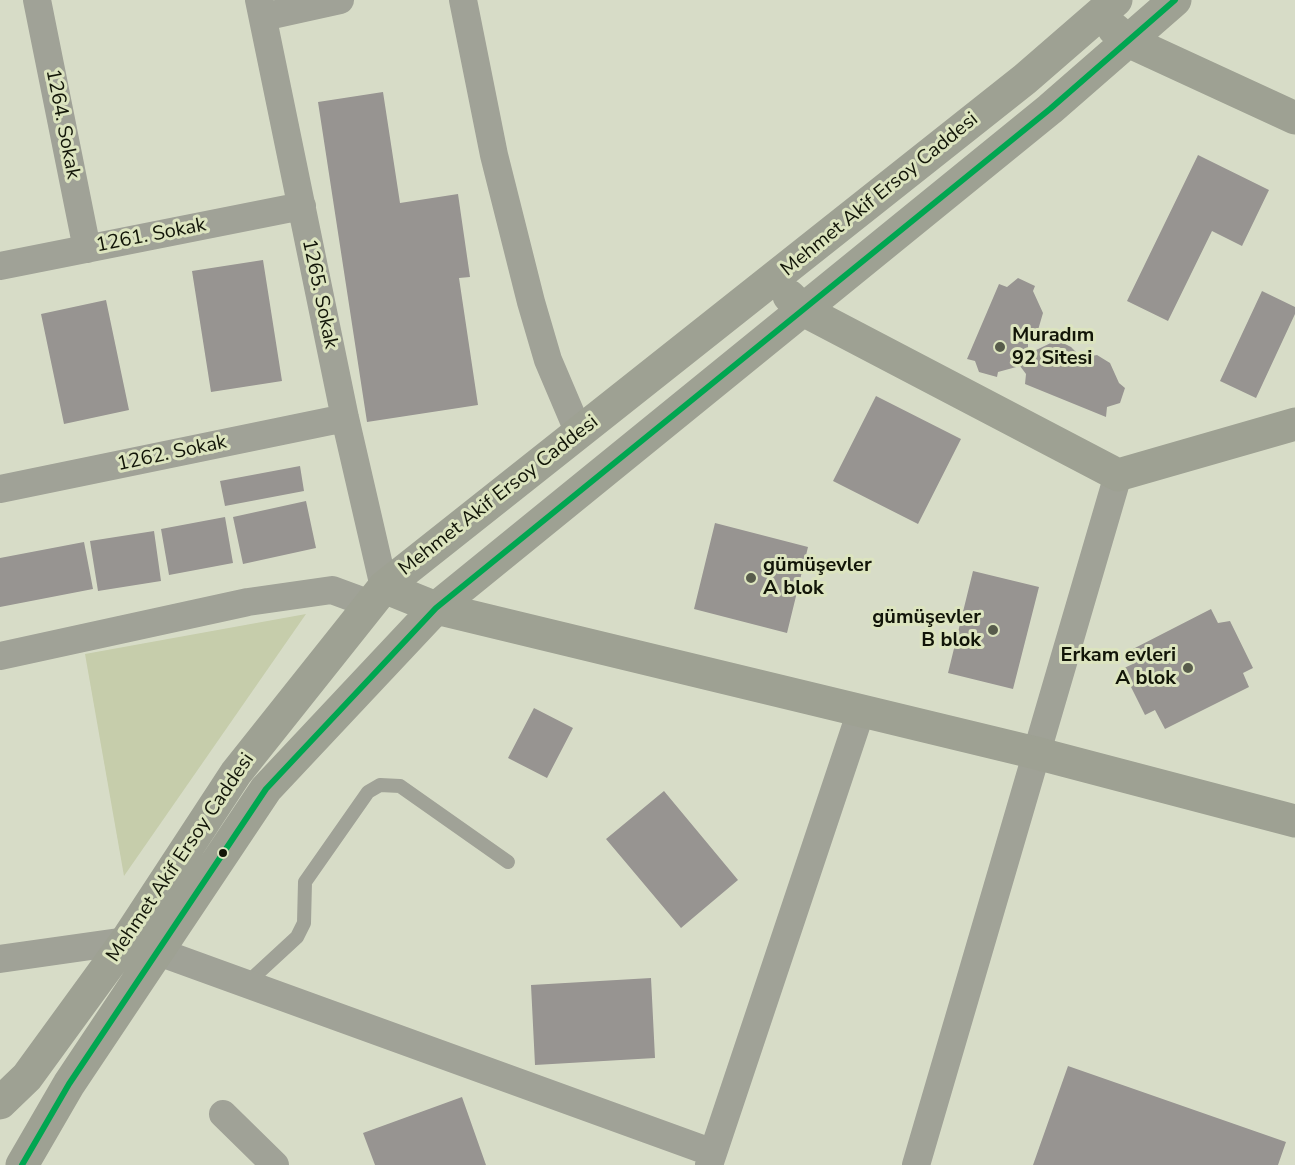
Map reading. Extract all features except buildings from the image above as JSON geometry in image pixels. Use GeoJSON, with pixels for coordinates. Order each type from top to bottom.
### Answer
{"type":"FeatureCollection","features":[{"type":"Feature","properties":{"kind":"main road","name":"Mehmet Akif Ersoy Caddesi"},"geometry":{"type":"LineString","coordinates":[[22,1165],[69,1084],[266,789],[436,608],[1050,110],[1175,0]]}},
{"type":"Feature","properties":{"kind":"main road","name":"Mehmet Akif Ersoy Caddesi"},"geometry":{"type":"LineString","coordinates":[[6,1092],[39,1060],[126,941],[236,773],[377,596],[1025,79],[1107,7]]}},
{"type":"Feature","properties":{"kind":"main road"},"geometry":{"type":"LineString","coordinates":[[1107,7],[1128,41],[1295,118]]}},
{"type":"Feature","properties":{"kind":"main road"},"geometry":{"type":"LineString","coordinates":[[773,280],[803,310],[1118,475],[1295,424]]}},
{"type":"Feature","properties":{"kind":"main road"},"geometry":{"type":"LineString","coordinates":[[377,596],[436,608],[1036,753],[1295,821]]}},
{"type":"Feature","properties":{"kind":"main road"},"geometry":{"type":"LineString","coordinates":[[39,1060],[69,1084]]}},
{"type":"Feature","properties":{"kind":"street","name":"1264. Sokak"},"geometry":{"type":"LineString","coordinates":[[37,0],[87,249]]}},
{"type":"Feature","properties":{"kind":"street"},"geometry":{"type":"LineString","coordinates":[[261,8],[340,0]]}},
{"type":"Feature","properties":{"kind":"street"},"geometry":{"type":"LineString","coordinates":[[463,0],[494,154],[526,283],[548,360],[579,433]]}},
{"type":"Feature","properties":{"kind":"street","name":"1265. Sokak"},"geometry":{"type":"LineString","coordinates":[[261,8],[345,418],[377,596]]}},
{"type":"Feature","properties":{"kind":"street","name":"1261. Sokak"},"geometry":{"type":"LineString","coordinates":[[0,266],[302,206]]}},
{"type":"Feature","properties":{"kind":"street","name":"1262. Sokak"},"geometry":{"type":"LineString","coordinates":[[0,489],[345,418]]}},
{"type":"Feature","properties":{"kind":"street"},"geometry":{"type":"LineString","coordinates":[[916,1165],[1118,475]]}},
{"type":"Feature","properties":{"kind":"street"},"geometry":{"type":"LineString","coordinates":[[0,656],[248,602],[332,590],[377,596]]}},
{"type":"Feature","properties":{"kind":"street"},"geometry":{"type":"LineString","coordinates":[[156,951],[711,1159],[861,711]]}},
{"type":"Feature","properties":{"kind":"street"},"geometry":{"type":"LineString","coordinates":[[0,959],[126,941]]}},
{"type":"Feature","properties":{"kind":"street"},"geometry":{"type":"LineString","coordinates":[[223,1114],[275,1165]]}},
{"type":"Feature","properties":{"kind":"lane"},"geometry":{"type":"LineString","coordinates":[[246,984],[297,937],[304,923],[305,882],[368,792],[380,785],[400,786],[508,862]]}},
{"type":"Feature","properties":{"kind":"green space"},"geometry":{"type":"Polygon","coordinates":[[[306,614],[124,876],[85,654],[306,614]]]}},
{"type":"Feature","properties":{"kind":"transit line"},"geometry":{"type":"LineString","coordinates":[[22,1165],[69,1084],[266,789],[436,608],[1050,109],[1175,0]]}},
{"type":"Feature","properties":{"kind":"place","name":"Muradım 92 Sitesi"},"geometry":{"type":"Point","coordinates":[1000,347]}},
{"type":"Feature","properties":{"kind":"place","name":"gümüşevler A blok"},"geometry":{"type":"Point","coordinates":[751,578]}},
{"type":"Feature","properties":{"kind":"place","name":"gümüşevler B blok"},"geometry":{"type":"Point","coordinates":[993,630]}},
{"type":"Feature","properties":{"kind":"place","name":"Erkam evleri A blok"},"geometry":{"type":"Point","coordinates":[1188,668]}}]}
